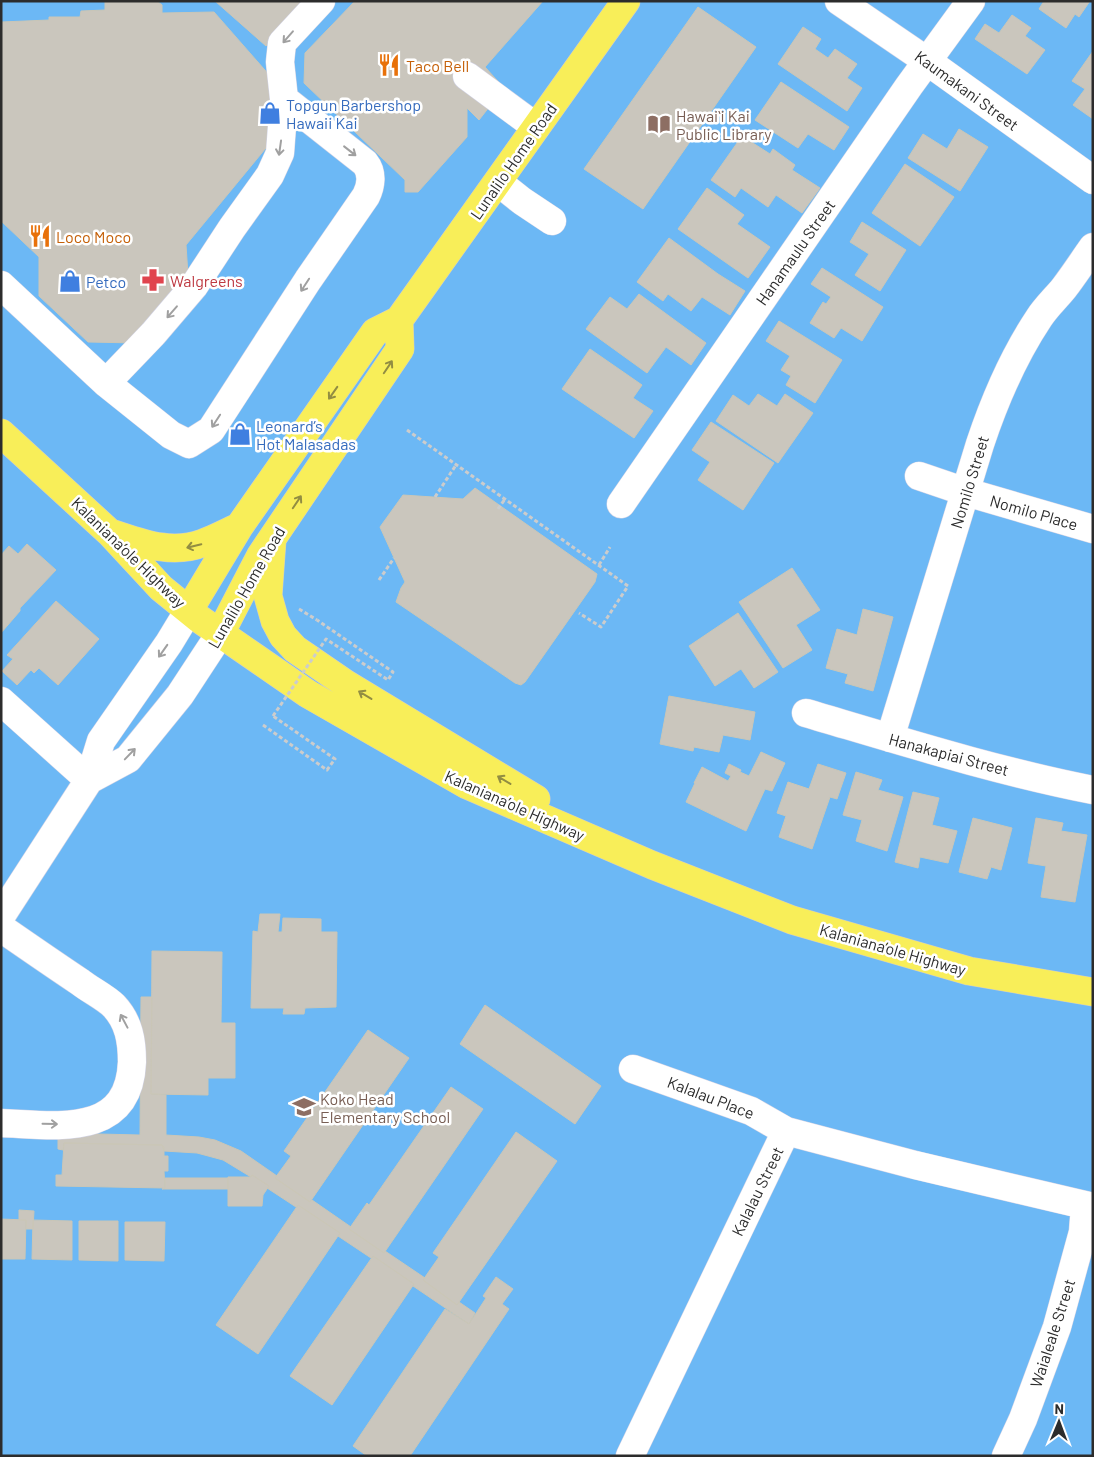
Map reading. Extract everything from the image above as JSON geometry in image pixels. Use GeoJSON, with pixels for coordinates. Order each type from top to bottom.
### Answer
{"type":"FeatureCollection","features":[{"type":"Feature","properties":{"kind":"main road","name":"Lunalilo Home Road"},"geometry":{"type":"LineString","coordinates":[[189,610],[239,527],[375,332],[400,320],[626,1]]}},
{"type":"Feature","properties":{"kind":"main road","name":"Lunalilo Home Road"},"geometry":{"type":"LineString","coordinates":[[220,634],[261,554],[400,349],[400,320]]}},
{"type":"Feature","properties":{"kind":"main road","name":"Kalaniana’ole Highway"},"geometry":{"type":"LineString","coordinates":[[1,432],[110,533],[161,588],[220,634],[308,694],[467,785],[652,865],[792,920],[969,971],[1093,992]]}},
{"type":"Feature","properties":{"kind":"main road"},"geometry":{"type":"LineString","coordinates":[[110,533],[160,548],[171,549],[203,543],[239,527]]}},
{"type":"Feature","properties":{"kind":"main road"},"geometry":{"type":"LineString","coordinates":[[272,540],[268,596],[274,620],[283,636],[295,650],[346,684],[507,782],[652,865]]}},
{"type":"Feature","properties":{"kind":"street"},"geometry":{"type":"LineString","coordinates":[[106,383],[153,334],[194,286],[270,175],[280,153],[284,99],[280,62],[282,42],[321,1]]}},
{"type":"Feature","properties":{"kind":"street","name":"Kaumakani Street"},"geometry":{"type":"LineString","coordinates":[[840,1],[1093,180]]}},
{"type":"Feature","properties":{"kind":"street","name":"Hanamaulu Street"},"geometry":{"type":"LineString","coordinates":[[621,504],[927,61],[971,1]]}},
{"type":"Feature","properties":{"kind":"street"},"geometry":{"type":"LineString","coordinates":[[467,76],[536,127]]}},
{"type":"Feature","properties":{"kind":"street"},"geometry":{"type":"LineString","coordinates":[[1,285],[106,383],[171,435],[189,444],[211,430],[368,191],[370,182],[370,173],[365,163],[284,99]]}},
{"type":"Feature","properties":{"kind":"street"},"geometry":{"type":"LineString","coordinates":[[498,182],[552,221]]}},
{"type":"Feature","properties":{"kind":"street","name":"Nomilo Street"},"geometry":{"type":"LineString","coordinates":[[890,738],[985,427],[1005,378],[1021,346],[1040,316],[1064,288],[1093,247]]}},
{"type":"Feature","properties":{"kind":"street","name":"Nomilo Place"},"geometry":{"type":"LineString","coordinates":[[919,476],[966,492],[1093,529]]}},
{"type":"Feature","properties":{"kind":"street","name":"Lunalilo Home Road"},"geometry":{"type":"LineString","coordinates":[[1,916],[89,780],[101,740],[169,643],[189,610]]}},
{"type":"Feature","properties":{"kind":"street","name":"Lunalilo Home Road"},"geometry":{"type":"LineString","coordinates":[[89,780],[128,759],[180,695],[220,634]]}},
{"type":"Feature","properties":{"kind":"street"},"geometry":{"type":"LineString","coordinates":[[1,701],[89,780]]}},
{"type":"Feature","properties":{"kind":"street","name":"Hanakapiai Street"},"geometry":{"type":"LineString","coordinates":[[806,713],[890,738],[1059,783],[1093,790]]}},
{"type":"Feature","properties":{"kind":"street"},"geometry":{"type":"LineString","coordinates":[[1,928],[112,1004],[126,1024],[131,1038],[132,1052],[131,1075],[126,1092],[116,1107],[101,1118],[79,1124],[1,1123]]}},
{"type":"Feature","properties":{"kind":"street","name":"Kalalau Place"},"geometry":{"type":"LineString","coordinates":[[633,1069],[751,1111],[786,1131]]}},
{"type":"Feature","properties":{"kind":"street","name":"Kalalau Street"},"geometry":{"type":"LineString","coordinates":[[630,1456],[786,1131],[914,1165],[1089,1206]]}},
{"type":"Feature","properties":{"kind":"street","name":"Waialeale Street"},"geometry":{"type":"LineString","coordinates":[[1006,1456],[1023,1419],[1057,1327],[1089,1206]]}},
{"type":"Feature","properties":{"kind":"path"},"geometry":{"type":"LineString","coordinates":[[407,430],[628,586],[601,627],[579,612]]}},
{"type":"Feature","properties":{"kind":"path"},"geometry":{"type":"LineString","coordinates":[[435,497],[456,465]]}},
{"type":"Feature","properties":{"kind":"path"},"geometry":{"type":"LineString","coordinates":[[498,509],[505,499]]}},
{"type":"Feature","properties":{"kind":"path"},"geometry":{"type":"LineString","coordinates":[[599,565],[610,547]]}},
{"type":"Feature","properties":{"kind":"path"},"geometry":{"type":"LineString","coordinates":[[379,580],[394,558]]}},
{"type":"Feature","properties":{"kind":"path"},"geometry":{"type":"LineString","coordinates":[[263,724],[327,770],[334,760],[273,716],[326,639],[388,680],[393,672],[317,620]]}},
{"type":"Feature","properties":{"kind":"water"},"geometry":{"type":"Polygon","coordinates":[[[1,1],[1093,1],[1093,1456],[1,1456],[1,1]]]}},
{"type":"Feature","properties":{"kind":"building"},"geometry":{"type":"Polygon","coordinates":[[[105,1],[157,1],[162,5],[162,13],[214,12],[271,77],[275,137],[186,245],[189,290],[136,343],[88,342],[39,296],[39,257],[1,221],[1,22],[49,20],[49,17],[80,17],[81,11],[105,10],[105,1]]]}},
{"type":"Feature","properties":{"kind":"building"},"geometry":{"type":"Polygon","coordinates":[[[215,1],[305,1],[266,46],[215,1]]]}},
{"type":"Feature","properties":{"kind":"building"},"geometry":{"type":"Polygon","coordinates":[[[355,1],[543,1],[485,67],[504,88],[479,120],[467,108],[467,137],[418,192],[405,192],[405,180],[304,83],[305,53],[355,1]]]}},
{"type":"Feature","properties":{"kind":"building"},"geometry":{"type":"Polygon","coordinates":[[[1044,1],[1090,1],[1079,17],[1075,14],[1066,28],[1039,9],[1044,1]]]}},
{"type":"Feature","properties":{"kind":"building","name":"Hawaiʻi Kai Public Library"},"geometry":{"type":"Polygon","coordinates":[[[698,7],[756,47],[643,209],[584,169],[698,7]]]}},
{"type":"Feature","properties":{"kind":"building"},"geometry":{"type":"Polygon","coordinates":[[[1012,15],[1031,28],[1025,36],[1045,50],[1027,74],[975,39],[985,24],[999,33],[1012,15]]]}},
{"type":"Feature","properties":{"kind":"building"},"geometry":{"type":"Polygon","coordinates":[[[803,27],[821,39],[815,49],[828,58],[835,49],[857,64],[847,78],[862,88],[847,111],[778,64],[803,27]]]}},
{"type":"Feature","properties":{"kind":"building"},"geometry":{"type":"Polygon","coordinates":[[[1093,51],[1093,119],[1073,105],[1085,89],[1072,81],[1093,51]]]}},
{"type":"Feature","properties":{"kind":"building"},"geometry":{"type":"Polygon","coordinates":[[[781,82],[849,127],[834,150],[808,134],[798,148],[755,120],[781,82]]]}},
{"type":"Feature","properties":{"kind":"building"},"geometry":{"type":"Polygon","coordinates":[[[959,129],[988,147],[960,191],[908,158],[923,134],[947,149],[959,129]]]}},
{"type":"Feature","properties":{"kind":"building"},"geometry":{"type":"Polygon","coordinates":[[[742,136],[770,154],[773,149],[795,165],[792,170],[820,188],[802,213],[776,195],[768,207],[741,188],[735,197],[711,180],[742,136]]]}},
{"type":"Feature","properties":{"kind":"building"},"geometry":{"type":"Polygon","coordinates":[[[905,164],[954,197],[920,246],[872,213],[905,164]]]}},
{"type":"Feature","properties":{"kind":"building"},"geometry":{"type":"Polygon","coordinates":[[[707,188],[744,215],[737,224],[770,247],[748,278],[678,229],[707,188]]]}},
{"type":"Feature","properties":{"kind":"building"},"geometry":{"type":"Polygon","coordinates":[[[862,222],[906,250],[880,291],[855,275],[869,254],[850,242],[862,222]]]}},
{"type":"Feature","properties":{"kind":"building"},"geometry":{"type":"Polygon","coordinates":[[[669,238],[718,274],[745,291],[730,315],[702,297],[691,311],[668,294],[663,301],[637,282],[669,238]]]}},
{"type":"Feature","properties":{"kind":"building"},"geometry":{"type":"Polygon","coordinates":[[[822,268],[883,307],[862,341],[841,328],[834,338],[810,323],[823,302],[826,304],[831,297],[811,284],[822,268]]]}},
{"type":"Feature","properties":{"kind":"building"},"geometry":{"type":"Polygon","coordinates":[[[639,294],[706,343],[691,365],[666,347],[647,373],[586,329],[610,297],[627,309],[639,294]]]}},
{"type":"Feature","properties":{"kind":"building"},"geometry":{"type":"Polygon","coordinates":[[[779,321],[842,360],[815,403],[786,385],[791,376],[781,370],[790,356],[766,341],[779,321]]]}},
{"type":"Feature","properties":{"kind":"building"},"geometry":{"type":"Polygon","coordinates":[[[590,349],[642,385],[633,398],[653,411],[634,438],[562,389],[590,349]]]}},
{"type":"Feature","properties":{"kind":"building"},"geometry":{"type":"Polygon","coordinates":[[[758,394],[777,406],[785,394],[813,413],[778,463],[716,421],[733,395],[749,406],[758,394]]]}},
{"type":"Feature","properties":{"kind":"building"},"geometry":{"type":"Polygon","coordinates":[[[711,422],[774,463],[743,510],[698,480],[710,462],[692,450],[711,422]]]}},
{"type":"Feature","properties":{"kind":"building"},"geometry":{"type":"Polygon","coordinates":[[[475,488],[597,574],[595,582],[521,685],[515,683],[396,602],[405,582],[380,527],[403,495],[463,499],[475,488]]]}},
{"type":"Feature","properties":{"kind":"building"},"geometry":{"type":"Polygon","coordinates":[[[27,544],[56,570],[20,608],[20,611],[1,633],[1,555],[9,546],[18,554],[27,544]]]}},
{"type":"Feature","properties":{"kind":"building"},"geometry":{"type":"Polygon","coordinates":[[[792,568],[820,610],[796,625],[812,650],[783,668],[739,602],[792,568]]]}},
{"type":"Feature","properties":{"kind":"building"},"geometry":{"type":"Polygon","coordinates":[[[56,601],[99,639],[58,685],[39,668],[34,673],[31,670],[17,685],[2,671],[13,659],[7,655],[56,601]]]}},
{"type":"Feature","properties":{"kind":"building"},"geometry":{"type":"Polygon","coordinates":[[[863,609],[893,617],[873,691],[845,683],[848,674],[826,668],[837,629],[857,635],[863,609]]]}},
{"type":"Feature","properties":{"kind":"building"},"geometry":{"type":"Polygon","coordinates":[[[738,613],[778,672],[754,688],[741,669],[715,686],[689,646],[738,613]]]}},
{"type":"Feature","properties":{"kind":"building"},"geometry":{"type":"Polygon","coordinates":[[[669,696],[755,712],[750,740],[723,735],[719,752],[694,747],[693,751],[660,744],[669,696]]]}},
{"type":"Feature","properties":{"kind":"building"},"geometry":{"type":"Polygon","coordinates":[[[761,752],[785,763],[772,791],[765,789],[746,831],[686,802],[702,767],[728,781],[731,776],[725,773],[729,764],[749,776],[761,752]]]}},
{"type":"Feature","properties":{"kind":"building"},"geometry":{"type":"Polygon","coordinates":[[[818,764],[846,773],[837,799],[830,797],[812,849],[779,837],[786,816],[777,813],[788,782],[809,789],[818,764]]]}},
{"type":"Feature","properties":{"kind":"building"},"geometry":{"type":"Polygon","coordinates":[[[856,772],[882,780],[878,790],[903,797],[887,851],[856,841],[862,820],[843,815],[856,772]]]}},
{"type":"Feature","properties":{"kind":"building"},"geometry":{"type":"Polygon","coordinates":[[[913,792],[939,798],[932,825],[957,831],[948,863],[920,857],[918,868],[895,862],[913,792]]]}},
{"type":"Feature","properties":{"kind":"building"},"geometry":{"type":"Polygon","coordinates":[[[973,818],[1012,828],[1001,870],[991,867],[987,879],[959,872],[973,818]]]}},
{"type":"Feature","properties":{"kind":"building"},"geometry":{"type":"Polygon","coordinates":[[[1036,818],[1063,823],[1061,831],[1087,835],[1075,902],[1041,897],[1046,866],[1028,863],[1036,818]]]}},
{"type":"Feature","properties":{"kind":"building"},"geometry":{"type":"Polygon","coordinates":[[[260,914],[280,914],[278,932],[282,932],[283,918],[321,919],[321,932],[337,932],[336,1007],[305,1008],[304,1014],[283,1014],[284,1008],[251,1008],[253,931],[258,932],[260,914]]]}},
{"type":"Feature","properties":{"kind":"building"},"geometry":{"type":"Polygon","coordinates":[[[152,951],[222,952],[221,1023],[235,1023],[235,1078],[208,1078],[208,1095],[151,1094],[152,951]]]}},
{"type":"Feature","properties":{"kind":"building"},"geometry":{"type":"Polygon","coordinates":[[[141,997],[152,997],[151,1094],[166,1095],[166,1135],[215,1140],[241,1151],[277,1176],[275,1178],[310,1202],[312,1200],[351,1227],[349,1229],[425,1278],[423,1280],[457,1305],[459,1302],[475,1313],[469,1324],[373,1256],[371,1258],[338,1236],[340,1233],[298,1205],[296,1207],[267,1188],[269,1186],[252,1175],[251,1177],[223,1160],[197,1153],[164,1151],[162,1145],[64,1143],[63,1150],[58,1149],[58,1133],[140,1135],[141,997]]]}},
{"type":"Feature","properties":{"kind":"building"},"geometry":{"type":"Polygon","coordinates":[[[485,1005],[601,1086],[575,1124],[460,1044],[485,1005]]]}},
{"type":"Feature","properties":{"kind":"building"},"geometry":{"type":"Polygon","coordinates":[[[368,1030],[409,1058],[310,1202],[275,1178],[291,1156],[284,1151],[368,1030]]]}},
{"type":"Feature","properties":{"kind":"building"},"geometry":{"type":"Polygon","coordinates":[[[451,1087],[483,1109],[384,1253],[349,1229],[367,1203],[369,1205],[451,1087]]]}},
{"type":"Feature","properties":{"kind":"building"},"geometry":{"type":"Polygon","coordinates":[[[516,1132],[557,1161],[457,1305],[423,1280],[439,1257],[433,1253],[516,1132]]]}},
{"type":"Feature","properties":{"kind":"building"},"geometry":{"type":"Polygon","coordinates":[[[64,1143],[162,1145],[164,1147],[164,1156],[168,1156],[168,1171],[164,1171],[165,1188],[56,1186],[56,1175],[62,1175],[64,1143]]]}},
{"type":"Feature","properties":{"kind":"building"},"geometry":{"type":"Polygon","coordinates":[[[252,1175],[269,1186],[263,1195],[262,1206],[228,1206],[228,1177],[251,1177],[252,1175]]]}},
{"type":"Feature","properties":{"kind":"building"},"geometry":{"type":"Polygon","coordinates":[[[165,1178],[228,1178],[228,1189],[162,1189],[165,1188],[165,1178]]]}},
{"type":"Feature","properties":{"kind":"building"},"geometry":{"type":"Polygon","coordinates":[[[298,1205],[340,1233],[258,1354],[216,1325],[298,1205]]]}},
{"type":"Feature","properties":{"kind":"building"},"geometry":{"type":"Polygon","coordinates":[[[19,1210],[34,1211],[33,1229],[26,1229],[26,1220],[19,1220],[19,1210]]]}},
{"type":"Feature","properties":{"kind":"building"},"geometry":{"type":"Polygon","coordinates":[[[1,1219],[26,1220],[25,1259],[1,1259],[1,1219]]]}},
{"type":"Feature","properties":{"kind":"building"},"geometry":{"type":"Polygon","coordinates":[[[33,1220],[72,1221],[72,1260],[32,1259],[33,1220]]]}},
{"type":"Feature","properties":{"kind":"building"},"geometry":{"type":"Polygon","coordinates":[[[79,1221],[118,1221],[118,1261],[79,1260],[79,1221]]]}},
{"type":"Feature","properties":{"kind":"building"},"geometry":{"type":"Polygon","coordinates":[[[125,1222],[165,1222],[164,1261],[125,1260],[125,1222]]]}},
{"type":"Feature","properties":{"kind":"building"},"geometry":{"type":"Polygon","coordinates":[[[373,1256],[414,1284],[332,1405],[290,1376],[373,1256]]]}},
{"type":"Feature","properties":{"kind":"building"},"geometry":{"type":"Polygon","coordinates":[[[496,1277],[513,1289],[502,1304],[509,1309],[410,1456],[367,1456],[353,1446],[445,1309],[469,1324],[486,1298],[483,1296],[496,1277]]]}},
{"type":"Feature","properties":{"kind":"place","name":"Taco Bell"},"geometry":{"type":"Point","coordinates":[389,65]}},
{"type":"Feature","properties":{"kind":"place","name":"Topgun Barbershop Hawaii Kai"},"geometry":{"type":"Point","coordinates":[270,113]}},
{"type":"Feature","properties":{"kind":"place","name":"Hawaiʻi Kai Public Library"},"geometry":{"type":"Point","coordinates":[659,124]}},
{"type":"Feature","properties":{"kind":"place","name":"Loco Moco"},"geometry":{"type":"Point","coordinates":[40,236]}},
{"type":"Feature","properties":{"kind":"place","name":"Walgreens"},"geometry":{"type":"Point","coordinates":[153,280]}},
{"type":"Feature","properties":{"kind":"place","name":"Petco"},"geometry":{"type":"Point","coordinates":[70,281]}},
{"type":"Feature","properties":{"kind":"place","name":"Leonard’s Hot Malasadas"},"geometry":{"type":"Point","coordinates":[240,434]}},
{"type":"Feature","properties":{"kind":"place","name":"Koko Head Elementary School"},"geometry":{"type":"Point","coordinates":[304,1107]}}]}
